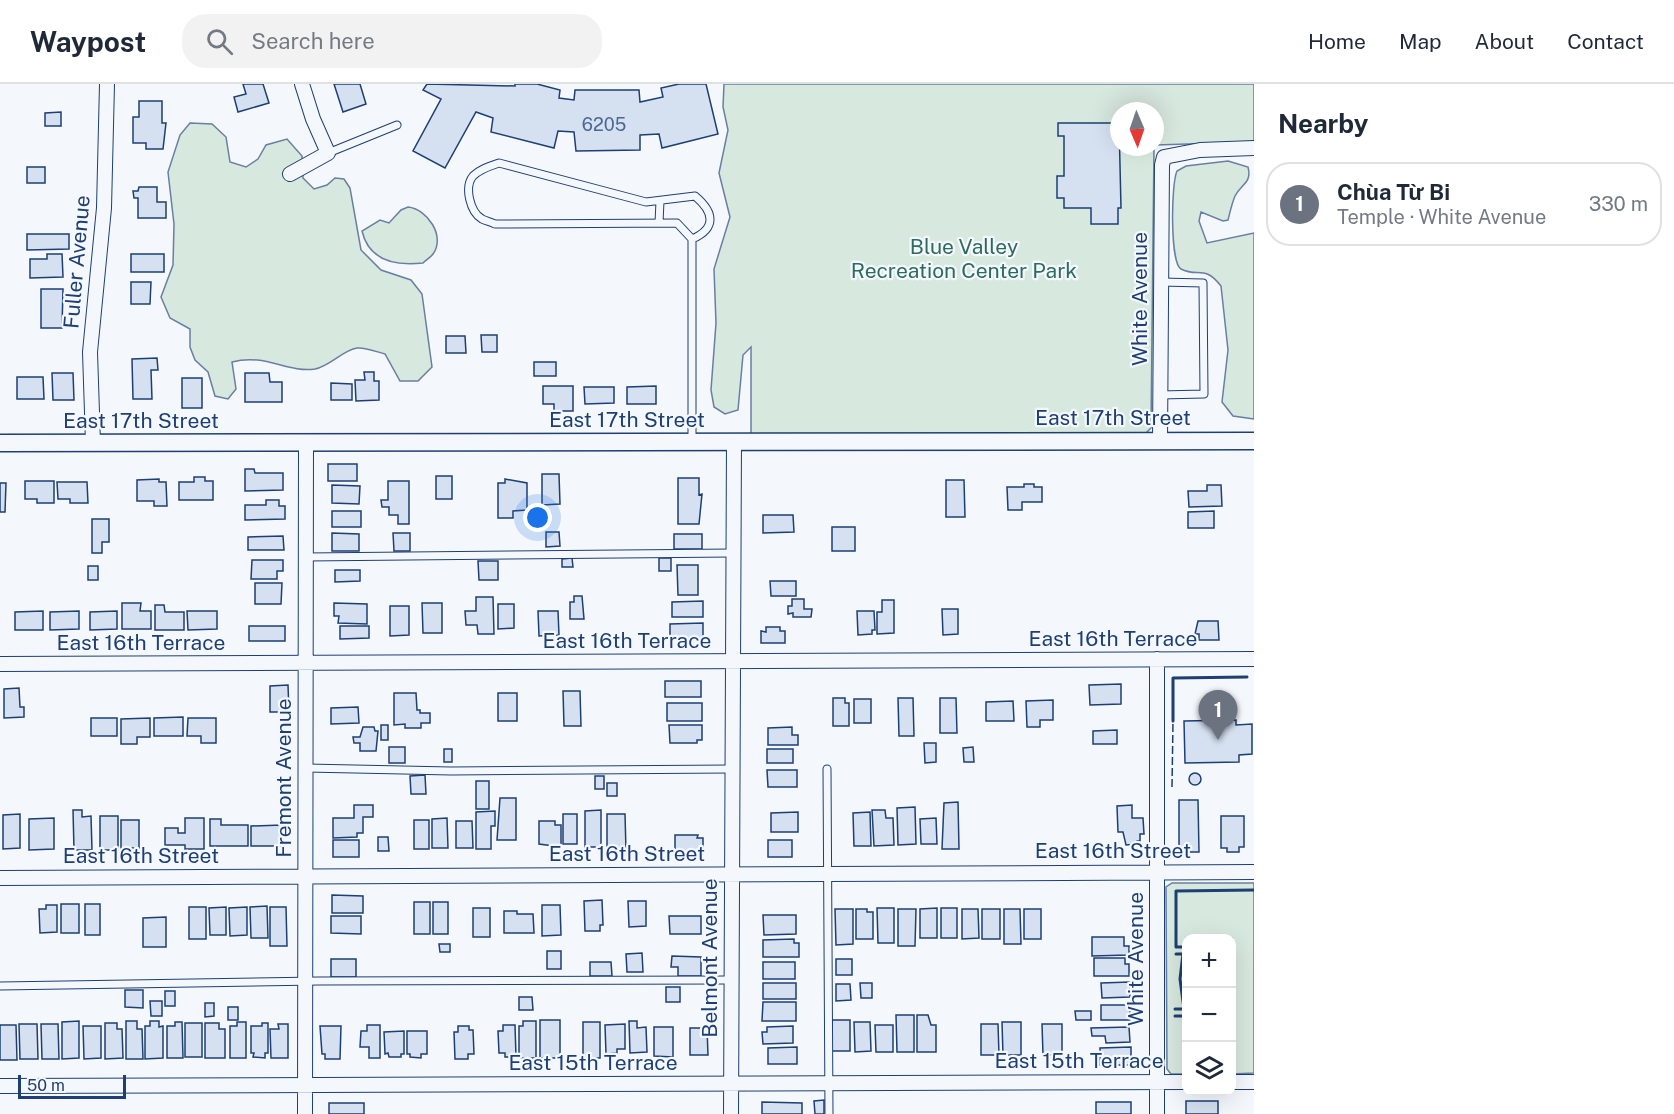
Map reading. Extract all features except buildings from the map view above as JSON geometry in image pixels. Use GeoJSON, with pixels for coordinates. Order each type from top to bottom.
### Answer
{"type":"FeatureCollection","features":[{"type":"Feature","properties":{"kind":"street","name":"Fuller Avenue"},"geometry":{"type":"LineString","coordinates":[[93,443],[90,352],[104,208],[107,84]]}},
{"type":"Feature","properties":{"kind":"street"},"geometry":{"type":"LineString","coordinates":[[290,174],[328,153],[313,119],[302,84]]}},
{"type":"Feature","properties":{"kind":"street","name":"White Avenue"},"geometry":{"type":"LineString","coordinates":[[1160,441],[1161,183],[1164,157],[1200,150],[1254,148]]}},
{"type":"Feature","properties":{"kind":"street","name":"East 17th Street"},"geometry":{"type":"LineString","coordinates":[[0,443],[1254,441]]}},
{"type":"Feature","properties":{"kind":"street","name":"Belmont Avenue"},"geometry":{"type":"LineString","coordinates":[[731,1114],[734,442]]}},
{"type":"Feature","properties":{"kind":"street","name":"Fremont Avenue"},"geometry":{"type":"LineString","coordinates":[[305,1114],[306,443]]}},
{"type":"Feature","properties":{"kind":"street","name":"White Avenue"},"geometry":{"type":"LineString","coordinates":[[1157,659],[1157,1114]]}},
{"type":"Feature","properties":{"kind":"street","name":"East 16th Terrace"},"geometry":{"type":"LineString","coordinates":[[0,664],[1254,659]]}},
{"type":"Feature","properties":{"kind":"street","name":"East 16th Street"},"geometry":{"type":"LineString","coordinates":[[0,878],[1254,872]]}},
{"type":"Feature","properties":{"kind":"street","name":"East 15th Terrace"},"geometry":{"type":"LineString","coordinates":[[0,1086],[305,1083],[1182,1082]]}},
{"type":"Feature","properties":{"kind":"street"},"geometry":{"type":"LineString","coordinates":[[1236,1082],[1254,1082]]}},
{"type":"Feature","properties":{"kind":"lane"},"geometry":{"type":"LineString","coordinates":[[328,153],[397,125]]}},
{"type":"Feature","properties":{"kind":"lane"},"geometry":{"type":"LineString","coordinates":[[692,239],[704,234],[709,225],[710,213],[705,204],[695,196],[646,202],[499,163],[484,168],[472,177],[469,190],[471,207],[480,218],[495,224],[677,223],[692,239],[692,442]]}},
{"type":"Feature","properties":{"kind":"lane"},"geometry":{"type":"LineString","coordinates":[[659,223],[660,201]]}},
{"type":"Feature","properties":{"kind":"lane"},"geometry":{"type":"LineString","coordinates":[[1160,395],[1204,394],[1203,283],[1161,282]]}},
{"type":"Feature","properties":{"kind":"lane"},"geometry":{"type":"LineString","coordinates":[[306,557],[733,553]]}},
{"type":"Feature","properties":{"kind":"lane"},"geometry":{"type":"LineString","coordinates":[[306,768],[451,771],[732,769]]}},
{"type":"Feature","properties":{"kind":"lane"},"geometry":{"type":"LineString","coordinates":[[827,769],[829,1114]]}},
{"type":"Feature","properties":{"kind":"lane"},"geometry":{"type":"LineString","coordinates":[[0,986],[305,981],[731,980]]}},
{"type":"Feature","properties":{"kind":"green space","name":"Blue Valley Recreation Center Park"},"geometry":{"type":"Polygon","coordinates":[[[724,84],[1254,84],[1254,142],[1164,145],[1164,102],[1110,102],[1110,156],[1154,156],[1151,428],[1146,433],[751,435],[751,347],[743,355],[738,410],[725,414],[714,407],[711,390],[716,323],[714,269],[730,217],[719,173],[728,130],[723,107],[724,84]]]}},
{"type":"Feature","properties":{"kind":"green space"},"geometry":{"type":"Polygon","coordinates":[[[190,123],[212,124],[226,137],[230,162],[246,167],[258,159],[266,145],[287,139],[302,156],[303,178],[314,189],[327,185],[335,178],[344,179],[350,188],[361,250],[381,270],[411,280],[422,294],[432,367],[418,381],[400,381],[385,354],[357,348],[315,369],[295,368],[255,360],[232,362],[236,389],[228,399],[215,396],[208,372],[195,360],[190,347],[190,329],[170,318],[161,297],[173,265],[174,224],[168,172],[180,135],[190,123]]]}},
{"type":"Feature","properties":{"kind":"green space"},"geometry":{"type":"Polygon","coordinates":[[[1228,161],[1248,167],[1249,176],[1235,196],[1228,220],[1223,221],[1201,212],[1199,221],[1207,243],[1254,233],[1254,419],[1233,416],[1222,402],[1228,350],[1221,286],[1210,275],[1181,269],[1177,264],[1173,239],[1174,191],[1177,171],[1186,166],[1228,161]]]}},
{"type":"Feature","properties":{"kind":"green space"},"geometry":{"type":"Polygon","coordinates":[[[408,207],[428,218],[436,232],[436,247],[432,255],[423,263],[394,262],[377,255],[366,241],[362,231],[380,220],[389,223],[401,210],[408,207]]]}},
{"type":"Feature","properties":{"kind":"green space"},"geometry":{"type":"Polygon","coordinates":[[[1172,883],[1254,883],[1254,1073],[1236,1074],[1236,934],[1182,934],[1182,1074],[1171,1074],[1167,1069],[1166,887],[1172,883]]]}},
{"type":"Feature","properties":{"kind":"fence"},"geometry":{"type":"LineString","coordinates":[[1172,787],[1173,721]]}},
{"type":"Feature","properties":{"kind":"wall"},"geometry":{"type":"LineString","coordinates":[[1173,721],[1173,678],[1247,677]]}},
{"type":"Feature","properties":{"kind":"wall"},"geometry":{"type":"LineString","coordinates":[[1182,947],[1176,947],[1176,891],[1254,890]]}},
{"type":"Feature","properties":{"kind":"wall"},"geometry":{"type":"LineString","coordinates":[[1175,1009],[1184,1009],[1180,979],[1183,954],[1176,954]]}},
{"type":"Feature","properties":{"kind":"wall"},"geometry":{"type":"LineString","coordinates":[[1175,1016],[1182,1016]]}},
{"type":"Feature","properties":{"kind":"place","name":"Chùa Từ Bi"},"geometry":{"type":"Point","coordinates":[1218,740]}}]}
